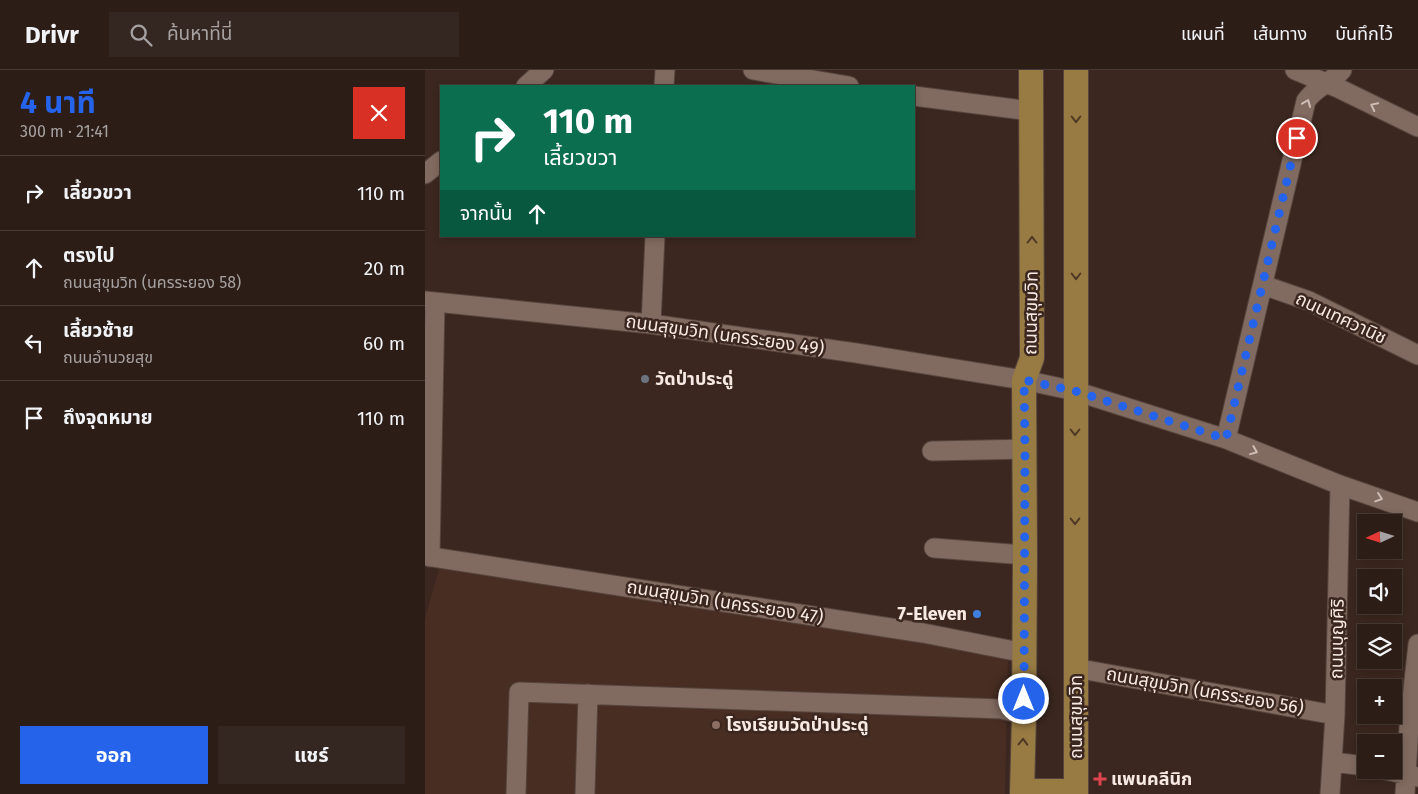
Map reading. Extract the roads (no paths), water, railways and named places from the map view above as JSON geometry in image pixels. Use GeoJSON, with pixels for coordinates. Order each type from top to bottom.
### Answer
{"type":"FeatureCollection","features":[{"type":"Feature","properties":{"kind":"main road","name":"ถนนสุขุมวิท"},"geometry":{"type":"LineString","coordinates":[[1022,792],[1025,653],[1024,380],[1032,358],[1031,70]]}},
{"type":"Feature","properties":{"kind":"main road","name":"ถนนสุขุมวิท"},"geometry":{"type":"LineString","coordinates":[[1076,70],[1076,792]]}},
{"type":"Feature","properties":{"kind":"main road"},"geometry":{"type":"LineString","coordinates":[[1022,792],[1076,792]]}},
{"type":"Feature","properties":{"kind":"street"},"geometry":{"type":"LineString","coordinates":[[527,85],[544,70]]}},
{"type":"Feature","properties":{"kind":"street"},"geometry":{"type":"LineString","coordinates":[[664,85],[665,70]]}},
{"type":"Feature","properties":{"kind":"street"},"geometry":{"type":"LineString","coordinates":[[753,70],[843,85]]}},
{"type":"Feature","properties":{"kind":"street"},"geometry":{"type":"LineString","coordinates":[[1295,70],[1325,82],[1418,127]]}},
{"type":"Feature","properties":{"kind":"street"},"geometry":{"type":"LineString","coordinates":[[1226,439],[1306,101],[1311,93],[1325,82],[1335,78],[1342,70]]}},
{"type":"Feature","properties":{"kind":"street"},"geometry":{"type":"LineString","coordinates":[[915,96],[1031,112]]}},
{"type":"Feature","properties":{"kind":"street"},"geometry":{"type":"LineString","coordinates":[[425,174],[440,162]]}},
{"type":"Feature","properties":{"kind":"street"},"geometry":{"type":"LineString","coordinates":[[651,324],[655,237]]}},
{"type":"Feature","properties":{"kind":"street","name":"ถนนเทศวานิช"},"geometry":{"type":"LineString","coordinates":[[1263,285],[1309,301],[1418,355]]}},
{"type":"Feature","properties":{"kind":"street"},"geometry":{"type":"LineString","coordinates":[[427,556],[430,301]]}},
{"type":"Feature","properties":{"kind":"street","name":"ถนนสุขุมวิท (นครระยอง 49)"},"geometry":{"type":"LineString","coordinates":[[430,301],[651,324],[856,353],[1024,380],[1075,391],[1226,439],[1340,485],[1418,512]]}},
{"type":"Feature","properties":{"kind":"street"},"geometry":{"type":"LineString","coordinates":[[933,451],[1025,449]]}},
{"type":"Feature","properties":{"kind":"street","name":"ถนนบุญศิริ"},"geometry":{"type":"LineString","coordinates":[[1330,794],[1335,715],[1340,485]]}},
{"type":"Feature","properties":{"kind":"street"},"geometry":{"type":"LineString","coordinates":[[934,548],[1025,555]]}},
{"type":"Feature","properties":{"kind":"street","name":"ถนนสุขุมวิท (นครระยอง 47)"},"geometry":{"type":"LineString","coordinates":[[427,556],[923,633],[1025,653]]}},
{"type":"Feature","properties":{"kind":"street"},"geometry":{"type":"LineString","coordinates":[[1405,794],[1412,776],[1409,726],[1418,644]]}},
{"type":"Feature","properties":{"kind":"street","name":"ถนนสุขุมวิท (นครระยอง 56)"},"geometry":{"type":"LineString","coordinates":[[1075,668],[1335,715]]}},
{"type":"Feature","properties":{"kind":"street"},"geometry":{"type":"LineString","coordinates":[[516,794],[519,692],[1002,708],[1024,715]]}},
{"type":"Feature","properties":{"kind":"street"},"geometry":{"type":"LineString","coordinates":[[585,794],[589,694]]}},
{"type":"Feature","properties":{"kind":"street"},"geometry":{"type":"LineString","coordinates":[[1332,762],[1357,765]]}},
{"type":"Feature","properties":{"kind":"place","name":"วัดป่าประดู่"},"geometry":{"type":"Point","coordinates":[645,379]}},
{"type":"Feature","properties":{"kind":"place","name":"7-Eleven"},"geometry":{"type":"Point","coordinates":[977,614]}},
{"type":"Feature","properties":{"kind":"place","name":"โรงเรียนวัดป่าประดู่"},"geometry":{"type":"Point","coordinates":[716,725]}},
{"type":"Feature","properties":{"kind":"place","name":"แพนคลีนิก"},"geometry":{"type":"Point","coordinates":[1100,779]}}]}
